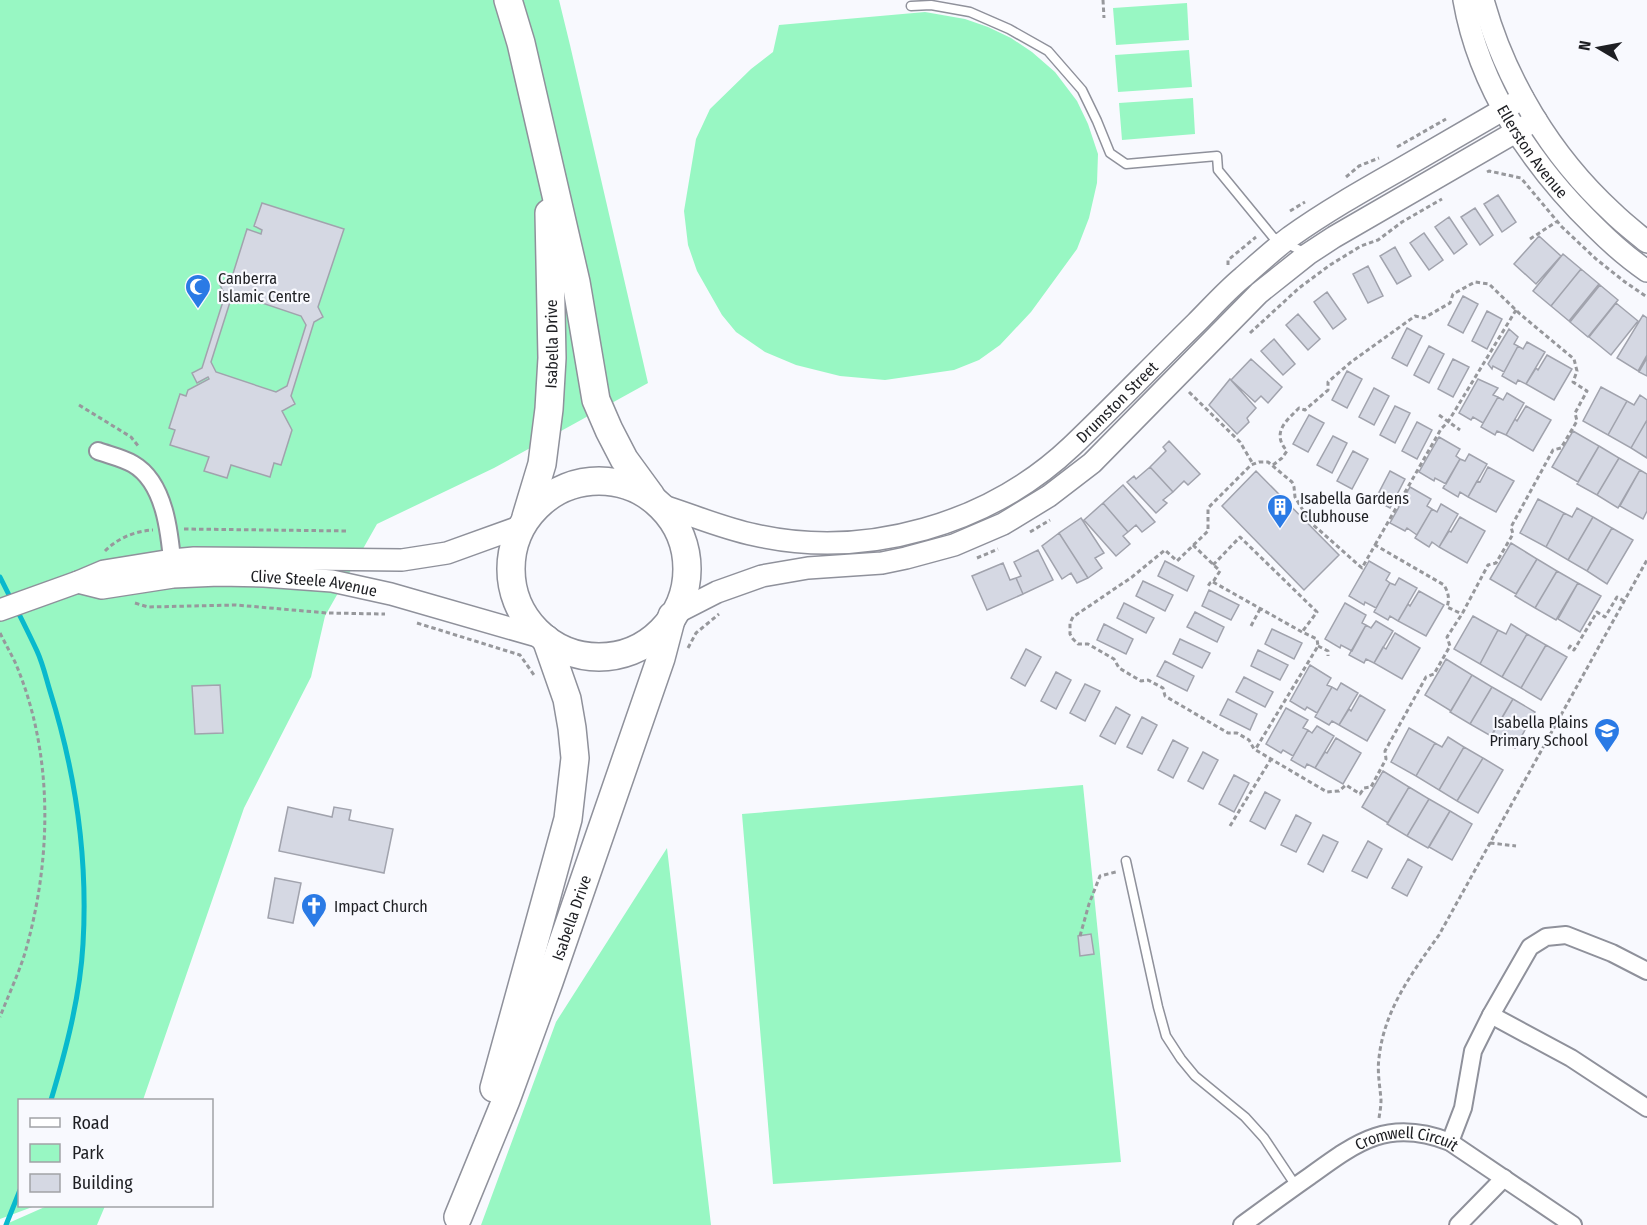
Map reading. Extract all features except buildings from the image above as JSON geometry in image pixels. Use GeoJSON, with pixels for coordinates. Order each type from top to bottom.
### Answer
{"type":"FeatureCollection","features":[{"type":"Feature","properties":{"kind":"main road","name":"Isabella Drive"},"geometry":{"type":"LineString","coordinates":[[508,0],[521,43],[576,282],[596,399],[624,459],[656,503]]}},
{"type":"Feature","properties":{"kind":"main road","name":"Isabella Drive"},"geometry":{"type":"LineString","coordinates":[[523,525],[542,464],[549,409],[552,358],[548,161]]}},
{"type":"Feature","properties":{"kind":"main road"},"geometry":{"type":"LineString","coordinates":[[600,481],[622,485],[643,493],[666,513],[681,539],[685,554],[685,585],[681,600],[673,615],[653,638],[626,653],[595,657],[566,651],[552,644],[530,624],[521,611],[512,582],[513,552],[523,525],[544,501],[570,486],[600,481]]}},
{"type":"Feature","properties":{"kind":"main road","name":"Isabella Drive"},"geometry":{"type":"LineString","coordinates":[[456,1221],[506,1100],[549,982],[661,658],[673,615]]}},
{"type":"Feature","properties":{"kind":"main road","name":"Isabella Drive"},"geometry":{"type":"LineString","coordinates":[[456,1221],[568,819],[575,758],[573,728],[567,699],[545,638]]}},
{"type":"Feature","properties":{"kind":"street","name":"Ellerston Avenue"},"geometry":{"type":"LineString","coordinates":[[1464,0],[1467,18],[1481,62],[1516,131],[1571,204],[1615,246],[1647,271]]}},
{"type":"Feature","properties":{"kind":"street","name":"Ellerston Avenue"},"geometry":{"type":"LineString","coordinates":[[1483,0],[1498,46],[1536,120],[1592,192],[1613,214],[1647,242]]}},
{"type":"Feature","properties":{"kind":"street","name":"Drumston Street"},"geometry":{"type":"LineString","coordinates":[[656,503],[719,526],[756,536],[794,542],[833,543],[909,534],[946,523],[991,503],[1033,478],[1071,448],[1239,280],[1284,242],[1342,202],[1523,98]]}},
{"type":"Feature","properties":{"kind":"street","name":"Drumston Street"},"geometry":{"type":"LineString","coordinates":[[673,615],[717,592],[762,576],[808,568],[882,563],[906,558],[954,545],[1003,524],[1049,496],[1092,463],[1260,293],[1308,254],[1536,120]]}},
{"type":"Feature","properties":{"kind":"street"},"geometry":{"type":"LineString","coordinates":[[98,451],[132,463],[144,472],[156,488],[166,519],[173,569]]}},
{"type":"Feature","properties":{"kind":"street","name":"Clive Steele Avenue"},"geometry":{"type":"LineString","coordinates":[[0,610],[78,582],[102,588],[173,569],[402,560],[447,554],[523,525]]}},
{"type":"Feature","properties":{"kind":"street","name":"Clive Steele Avenue"},"geometry":{"type":"LineString","coordinates":[[220,566],[264,576],[332,581],[391,594],[545,638]]}},
{"type":"Feature","properties":{"kind":"street"},"geometry":{"type":"LineString","coordinates":[[1450,1142],[1463,1108],[1473,1051],[1530,947],[1546,937],[1566,935],[1612,952],[1647,971]]}},
{"type":"Feature","properties":{"kind":"street"},"geometry":{"type":"LineString","coordinates":[[1491,1015],[1571,1058],[1647,1108]]}},
{"type":"Feature","properties":{"kind":"street","name":"Cromwell Circuit"},"geometry":{"type":"LineString","coordinates":[[1242,1225],[1344,1151],[1369,1138],[1396,1132],[1410,1132],[1450,1142],[1573,1225]]}},
{"type":"Feature","properties":{"kind":"street"},"geometry":{"type":"LineString","coordinates":[[1458,1225],[1504,1178]]}},
{"type":"Feature","properties":{"kind":"lane"},"geometry":{"type":"LineString","coordinates":[[911,6],[931,5],[970,12],[1048,51],[1082,90],[1110,153],[1126,164],[1217,156],[1218,170],[1273,237],[1308,254]]}},
{"type":"Feature","properties":{"kind":"lane"},"geometry":{"type":"LineString","coordinates":[[1127,865],[1166,1036],[1195,1076],[1245,1117],[1264,1138],[1296,1186]]}},
{"type":"Feature","properties":{"kind":"path"},"geometry":{"type":"LineString","coordinates":[[1103,0],[1104,18]]}},
{"type":"Feature","properties":{"kind":"path"},"geometry":{"type":"LineString","coordinates":[[1388,152],[1454,115]]}},
{"type":"Feature","properties":{"kind":"path"},"geometry":{"type":"LineString","coordinates":[[1346,177],[1359,166],[1378,158]]}},
{"type":"Feature","properties":{"kind":"path"},"geometry":{"type":"LineString","coordinates":[[1486,173],[1489,171],[1521,178],[1556,222],[1596,259],[1647,297]]}},
{"type":"Feature","properties":{"kind":"path"},"geometry":{"type":"LineString","coordinates":[[1248,334],[1299,288],[1330,265],[1361,246],[1378,240],[1402,222],[1448,195]]}},
{"type":"Feature","properties":{"kind":"path"},"geometry":{"type":"LineString","coordinates":[[1530,239],[1556,222]]}},
{"type":"Feature","properties":{"kind":"path"},"geometry":{"type":"LineString","coordinates":[[1273,465],[1287,451],[1282,446],[1280,436],[1282,426],[1299,408],[1305,410],[1328,390],[1328,382],[1335,375],[1415,316],[1424,318],[1450,303],[1453,294],[1475,282],[1489,284],[1545,336],[1574,358],[1577,371],[1573,382],[1587,391],[1575,413],[1577,421],[1561,448],[1553,450],[1511,527],[1513,534],[1496,563],[1488,565],[1447,637],[1450,646],[1434,675],[1426,677],[1385,751],[1386,759],[1371,787],[1364,788],[1360,794],[1346,785],[1339,791],[1327,792],[1256,750],[1252,747],[1250,740],[1237,732],[1228,733],[1208,722],[1165,696],[1163,688],[1148,680],[1141,681],[1119,668],[1114,659],[1088,644],[1078,644],[1070,634],[1070,622],[1077,614],[1132,577],[1165,550],[1177,561],[1208,531],[1208,508],[1253,464],[1259,462],[1268,462],[1273,465],[1292,482],[1295,497],[1310,522],[1362,568],[1441,429],[1448,422],[1516,310]]}},
{"type":"Feature","properties":{"kind":"path"},"geometry":{"type":"LineString","coordinates":[[1189,392],[1240,442],[1253,464]]}},
{"type":"Feature","properties":{"kind":"path"},"geometry":{"type":"LineString","coordinates":[[1439,416],[1460,430]]}},
{"type":"Feature","properties":{"kind":"path"},"geometry":{"type":"LineString","coordinates":[[183,529],[349,531]]}},
{"type":"Feature","properties":{"kind":"path"},"geometry":{"type":"LineString","coordinates":[[101,555],[128,535],[154,530]]}},
{"type":"Feature","properties":{"kind":"path"},"geometry":{"type":"LineString","coordinates":[[1213,565],[1240,537],[1317,612],[1302,633]]}},
{"type":"Feature","properties":{"kind":"path"},"geometry":{"type":"LineString","coordinates":[[1193,545],[1220,571],[1207,588]]}},
{"type":"Feature","properties":{"kind":"path"},"geometry":{"type":"LineString","coordinates":[[1375,545],[1444,585],[1449,598],[1447,607],[1462,614]]}},
{"type":"Feature","properties":{"kind":"path"},"geometry":{"type":"LineString","coordinates":[[1379,1126],[1381,1100],[1378,1060],[1388,1019],[1404,985],[1439,935],[1647,560]]}},
{"type":"Feature","properties":{"kind":"path"},"geometry":{"type":"LineString","coordinates":[[1213,582],[1302,633],[1317,639],[1318,646],[1256,750]]}},
{"type":"Feature","properties":{"kind":"path"},"geometry":{"type":"LineString","coordinates":[[1571,645],[1569,648],[1574,650],[1597,612],[1605,617],[1617,597],[1624,601]]}},
{"type":"Feature","properties":{"kind":"path"},"geometry":{"type":"LineString","coordinates":[[130,601],[148,607],[236,605],[327,613],[387,614]]}},
{"type":"Feature","properties":{"kind":"path"},"geometry":{"type":"LineString","coordinates":[[1251,626],[1260,609]]}},
{"type":"Feature","properties":{"kind":"path"},"geometry":{"type":"LineString","coordinates":[[685,654],[696,633],[721,612]]}},
{"type":"Feature","properties":{"kind":"path"},"geometry":{"type":"LineString","coordinates":[[409,621],[520,655],[536,678]]}},
{"type":"Feature","properties":{"kind":"path"},"geometry":{"type":"LineString","coordinates":[[0,633],[15,662],[30,706],[39,747],[44,791],[45,833],[39,893],[24,955],[0,1017]]}},
{"type":"Feature","properties":{"kind":"path"},"geometry":{"type":"LineString","coordinates":[[1318,646],[1328,651],[1328,656]]}},
{"type":"Feature","properties":{"kind":"path"},"geometry":{"type":"LineString","coordinates":[[1230,826],[1271,759]]}},
{"type":"Feature","properties":{"kind":"path"},"geometry":{"type":"LineString","coordinates":[[1490,843],[1516,846]]}},
{"type":"Feature","properties":{"kind":"path"},"geometry":{"type":"LineString","coordinates":[[1080,936],[1100,876],[1127,865]]}},
{"type":"Feature","properties":{"kind":"green space"},"geometry":{"type":"Polygon","coordinates":[[[0,0],[559,0],[648,383],[494,468],[377,524],[325,616],[311,677],[244,808],[143,1099],[18,1099],[18,1207],[32,1207],[0,1219],[0,0]]]}},
{"type":"Feature","properties":{"kind":"green space"},"geometry":{"type":"Polygon","coordinates":[[[1187,3],[1189,40],[1116,45],[1113,8],[1187,3]]]}},
{"type":"Feature","properties":{"kind":"green space"},"geometry":{"type":"Polygon","coordinates":[[[925,12],[965,19],[988,27],[1032,52],[1055,72],[1077,101],[1098,154],[1097,183],[1089,218],[1077,249],[1031,312],[1000,345],[979,360],[954,370],[885,380],[840,376],[796,365],[765,352],[736,332],[722,315],[697,271],[688,245],[684,211],[696,139],[710,109],[751,69],[773,52],[779,25],[925,12]]]}},
{"type":"Feature","properties":{"kind":"green space"},"geometry":{"type":"Polygon","coordinates":[[[1189,50],[1192,87],[1118,92],[1115,55],[1189,50]]]}},
{"type":"Feature","properties":{"kind":"green space"},"geometry":{"type":"Polygon","coordinates":[[[1193,98],[1195,134],[1122,140],[1119,103],[1193,98]]]}},
{"type":"Feature","properties":{"kind":"green space"},"geometry":{"type":"Polygon","coordinates":[[[1083,785],[1121,1162],[773,1184],[742,814],[1083,785]]]}},
{"type":"Feature","properties":{"kind":"green space"},"geometry":{"type":"Polygon","coordinates":[[[667,848],[711,1225],[481,1225],[556,1022],[667,848]]]}},
{"type":"Feature","properties":{"kind":"green space"},"geometry":{"type":"Polygon","coordinates":[[[45,1207],[105,1207],[97,1225],[4,1225],[45,1207]]]}},
{"type":"Feature","properties":{"kind":"waterway"},"geometry":{"type":"LineString","coordinates":[[0,577],[11,599]]}},
{"type":"Feature","properties":{"kind":"waterway"},"geometry":{"type":"LineString","coordinates":[[17,610],[41,661],[59,721],[73,784],[81,848],[84,912],[79,984],[72,1023],[51,1099]]}},
{"type":"Feature","properties":{"kind":"waterway"},"geometry":{"type":"LineString","coordinates":[[6,1225],[18,1195]]}},
{"type":"Feature","properties":{"kind":"place","name":"Canberra Islamic Centre"},"geometry":{"type":"Point","coordinates":[198,310]}},
{"type":"Feature","properties":{"kind":"place","name":"Isabella Gardens Clubhouse"},"geometry":{"type":"Point","coordinates":[1280,530]}},
{"type":"Feature","properties":{"kind":"place","name":"Isabella Plains Primary School"},"geometry":{"type":"Point","coordinates":[1607,754]}},
{"type":"Feature","properties":{"kind":"place","name":"Impact Church"},"geometry":{"type":"Point","coordinates":[314,929]}}]}
